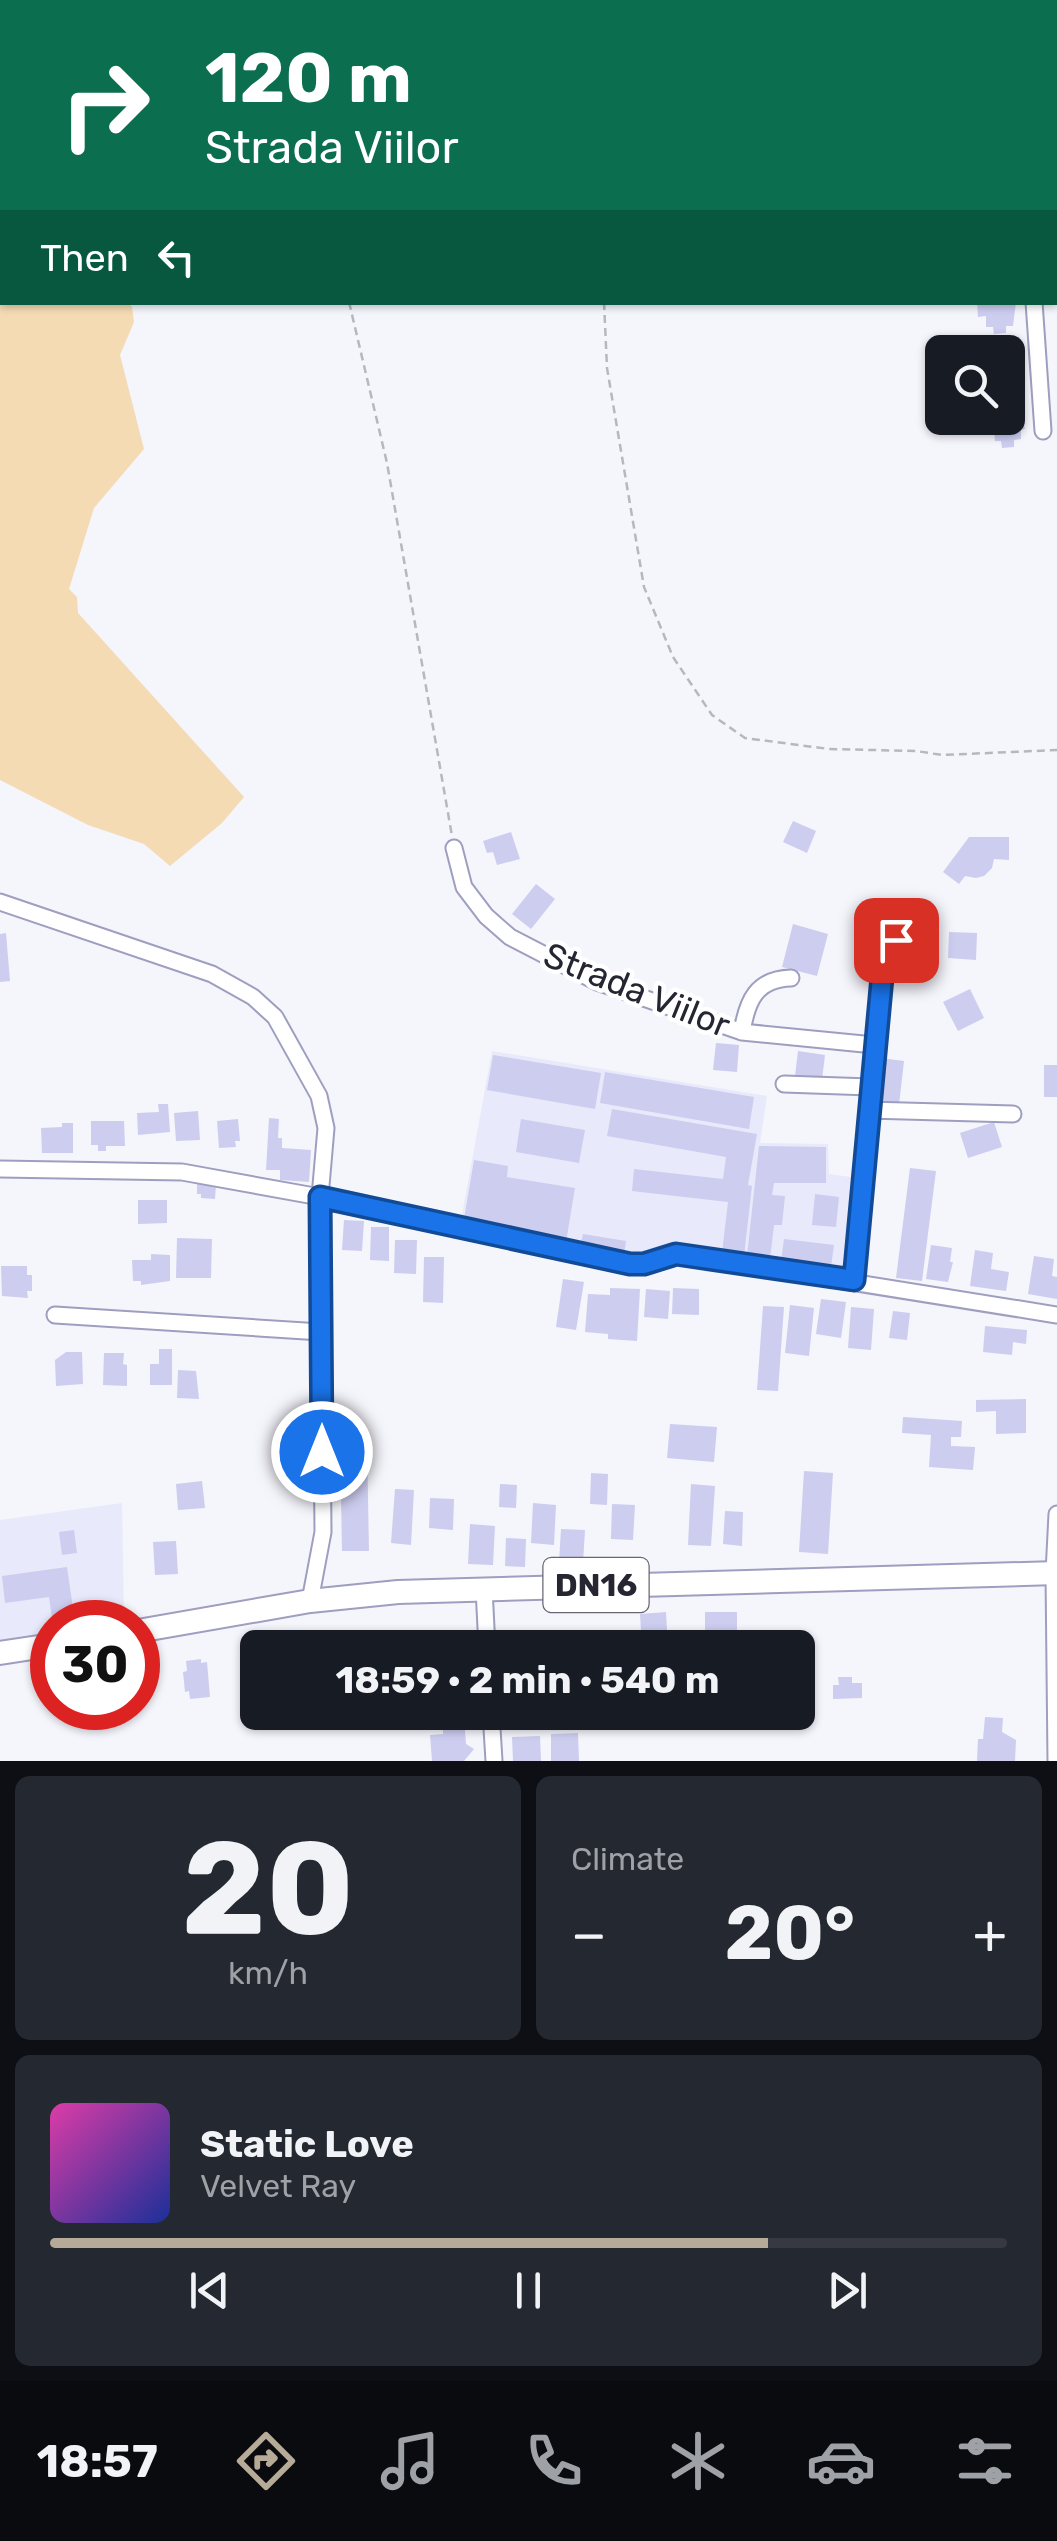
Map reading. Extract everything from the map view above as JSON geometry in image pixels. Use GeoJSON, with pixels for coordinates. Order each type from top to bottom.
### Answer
{"type":"FeatureCollection","features":[{"type":"Feature","properties":{"kind":"highway","name":"DN16"},"geometry":{"type":"LineString","coordinates":[[160,1627],[310,1602],[484,1588],[1055,1572]]}},
{"type":"Feature","properties":{"kind":"highway"},"geometry":{"type":"LineString","coordinates":[[0,1654],[30,1649]]}},
{"type":"Feature","properties":{"kind":"street"},"geometry":{"type":"LineString","coordinates":[[1035,305],[1049,360],[1044,431]]}},
{"type":"Feature","properties":{"kind":"street","name":"Strada Viilor"},"geometry":{"type":"LineString","coordinates":[[454,848],[464,887],[486,916],[510,938],[597,982],[742,1032],[874,1045]]}},
{"type":"Feature","properties":{"kind":"street"},"geometry":{"type":"LineString","coordinates":[[0,902],[212,974],[253,997],[275,1017],[319,1096],[326,1128],[320,1197],[322,1532],[310,1602]]}},
{"type":"Feature","properties":{"kind":"street"},"geometry":{"type":"LineString","coordinates":[[854,1280],[882,977],[888,956],[918,911]]}},
{"type":"Feature","properties":{"kind":"street"},"geometry":{"type":"LineString","coordinates":[[742,1032],[750,999],[762,985],[776,978],[790,978]]}},
{"type":"Feature","properties":{"kind":"street"},"geometry":{"type":"LineString","coordinates":[[784,1084],[870,1087]]}},
{"type":"Feature","properties":{"kind":"street"},"geometry":{"type":"LineString","coordinates":[[868,1110],[1013,1114]]}},
{"type":"Feature","properties":{"kind":"street"},"geometry":{"type":"LineString","coordinates":[[0,1169],[182,1172],[320,1197],[630,1264],[676,1254],[1057,1315]]}},
{"type":"Feature","properties":{"kind":"street"},"geometry":{"type":"LineString","coordinates":[[54,1315],[321,1332]]}},
{"type":"Feature","properties":{"kind":"street"},"geometry":{"type":"LineString","coordinates":[[1056,1761],[1057,1514]]}},
{"type":"Feature","properties":{"kind":"street"},"geometry":{"type":"LineString","coordinates":[[484,1588],[486,1630]]}},
{"type":"Feature","properties":{"kind":"street"},"geometry":{"type":"LineString","coordinates":[[492,1730],[494,1761]]}},
{"type":"Feature","properties":{"kind":"path"},"geometry":{"type":"LineString","coordinates":[[350,305],[387,463],[454,848]]}},
{"type":"Feature","properties":{"kind":"path"},"geometry":{"type":"LineString","coordinates":[[604,305],[606,368],[644,587],[673,656],[712,716],[745,738],[829,749],[942,755],[1057,750]]}},
{"type":"Feature","properties":{"kind":"shaded area"},"geometry":{"type":"Polygon","coordinates":[[[0,305],[130,305],[134,322],[120,355],[144,449],[94,508],[69,589],[77,597],[78,613],[244,797],[222,823],[170,866],[144,844],[88,825],[0,780],[0,305]]]}},
{"type":"Feature","properties":{"kind":"shaded area"},"geometry":{"type":"Polygon","coordinates":[[[492,1051],[767,1096],[760,1143],[828,1144],[829,1174],[858,1178],[847,1273],[667,1247],[631,1259],[460,1226],[492,1051]]]}},
{"type":"Feature","properties":{"kind":"shaded area"},"geometry":{"type":"Polygon","coordinates":[[[122,1503],[124,1600],[30,1600],[30,1641],[0,1646],[0,1520],[122,1503]]]}},
{"type":"Feature","properties":{"kind":"building"},"geometry":{"type":"Polygon","coordinates":[[[977,305],[1016,305],[1013,326],[1006,326],[1006,333],[994,334],[993,327],[986,327],[986,316],[978,317],[977,305]]]}},
{"type":"Feature","properties":{"kind":"building"},"geometry":{"type":"Polygon","coordinates":[[[994,435],[1021,435],[1021,439],[1014,440],[1014,447],[1002,448],[1001,441],[995,441],[994,435]]]}},
{"type":"Feature","properties":{"kind":"building"},"geometry":{"type":"Polygon","coordinates":[[[793,821],[816,831],[807,853],[783,842],[793,821]]]}},
{"type":"Feature","properties":{"kind":"building"},"geometry":{"type":"Polygon","coordinates":[[[511,832],[520,859],[497,865],[493,852],[487,853],[483,841],[511,832]]]}},
{"type":"Feature","properties":{"kind":"building"},"geometry":{"type":"Polygon","coordinates":[[[969,837],[1009,837],[1009,860],[994,859],[984,876],[965,876],[959,884],[943,872],[969,837]]]}},
{"type":"Feature","properties":{"kind":"building"},"geometry":{"type":"Polygon","coordinates":[[[536,884],[555,899],[531,929],[512,914],[536,884]]]}},
{"type":"Feature","properties":{"kind":"building"},"geometry":{"type":"Polygon","coordinates":[[[793,924],[828,934],[817,976],[782,967],[793,924]]]}},
{"type":"Feature","properties":{"kind":"building"},"geometry":{"type":"Polygon","coordinates":[[[949,932],[977,933],[976,960],[948,958],[949,932]]]}},
{"type":"Feature","properties":{"kind":"building"},"geometry":{"type":"Polygon","coordinates":[[[6,933],[10,981],[0,982],[0,934],[6,933]]]}},
{"type":"Feature","properties":{"kind":"building"},"geometry":{"type":"Polygon","coordinates":[[[970,989],[984,1018],[958,1031],[943,1002],[970,989]]]}},
{"type":"Feature","properties":{"kind":"building"},"geometry":{"type":"Polygon","coordinates":[[[716,1043],[739,1045],[737,1072],[713,1070],[716,1043]]]}},
{"type":"Feature","properties":{"kind":"building"},"geometry":{"type":"Polygon","coordinates":[[[798,1051],[825,1055],[822,1080],[795,1076],[798,1051]]]}},
{"type":"Feature","properties":{"kind":"building"},"geometry":{"type":"Polygon","coordinates":[[[493,1055],[601,1073],[595,1109],[487,1090],[493,1055]]]}},
{"type":"Feature","properties":{"kind":"building"},"geometry":{"type":"Polygon","coordinates":[[[881,1058],[904,1061],[899,1105],[876,1102],[881,1058]]]}},
{"type":"Feature","properties":{"kind":"building"},"geometry":{"type":"Polygon","coordinates":[[[1044,1065],[1057,1065],[1057,1097],[1044,1097],[1044,1065]]]}},
{"type":"Feature","properties":{"kind":"building"},"geometry":{"type":"Polygon","coordinates":[[[605,1072],[754,1097],[749,1129],[600,1103],[605,1072]]]}},
{"type":"Feature","properties":{"kind":"building"},"geometry":{"type":"Polygon","coordinates":[[[158,1104],[168,1104],[170,1132],[138,1135],[137,1113],[159,1112],[158,1104]]]}},
{"type":"Feature","properties":{"kind":"building"},"geometry":{"type":"Polygon","coordinates":[[[612,1109],[757,1134],[748,1185],[752,1186],[744,1256],[722,1253],[728,1202],[632,1191],[634,1169],[723,1179],[726,1157],[607,1136],[612,1109]]]}},
{"type":"Feature","properties":{"kind":"building"},"geometry":{"type":"Polygon","coordinates":[[[198,1111],[200,1140],[176,1141],[174,1113],[198,1111]]]}},
{"type":"Feature","properties":{"kind":"building"},"geometry":{"type":"Polygon","coordinates":[[[269,1118],[279,1119],[282,1148],[311,1150],[309,1182],[280,1180],[280,1170],[266,1170],[269,1118]]]}},
{"type":"Feature","properties":{"kind":"building"},"geometry":{"type":"Polygon","coordinates":[[[238,1119],[240,1141],[235,1141],[236,1147],[219,1148],[217,1121],[238,1119]]]}},
{"type":"Feature","properties":{"kind":"building"},"geometry":{"type":"Polygon","coordinates":[[[521,1119],[585,1130],[579,1163],[516,1152],[521,1119]]]}},
{"type":"Feature","properties":{"kind":"building"},"geometry":{"type":"Polygon","coordinates":[[[91,1121],[124,1121],[125,1146],[106,1146],[106,1151],[98,1151],[98,1145],[91,1145],[91,1121]]]}},
{"type":"Feature","properties":{"kind":"building"},"geometry":{"type":"Polygon","coordinates":[[[994,1122],[1002,1147],[968,1158],[960,1133],[994,1122]]]}},
{"type":"Feature","properties":{"kind":"building"},"geometry":{"type":"Polygon","coordinates":[[[62,1123],[73,1123],[73,1153],[42,1153],[41,1128],[62,1127],[62,1123]]]}},
{"type":"Feature","properties":{"kind":"building"},"geometry":{"type":"Polygon","coordinates":[[[759,1146],[826,1147],[826,1183],[774,1183],[772,1195],[785,1196],[782,1225],[774,1225],[770,1259],[747,1256],[759,1146]]]}},
{"type":"Feature","properties":{"kind":"building"},"geometry":{"type":"Polygon","coordinates":[[[474,1160],[508,1166],[507,1177],[575,1188],[566,1242],[463,1225],[474,1160]]]}},
{"type":"Feature","properties":{"kind":"building"},"geometry":{"type":"Polygon","coordinates":[[[910,1168],[936,1171],[922,1281],[896,1278],[910,1168]]]}},
{"type":"Feature","properties":{"kind":"building"},"geometry":{"type":"Polygon","coordinates":[[[197,1183],[216,1184],[215,1199],[201,1198],[197,1183]]]}},
{"type":"Feature","properties":{"kind":"building"},"geometry":{"type":"Polygon","coordinates":[[[815,1194],[839,1197],[836,1227],[812,1225],[815,1194]]]}},
{"type":"Feature","properties":{"kind":"building"},"geometry":{"type":"Polygon","coordinates":[[[138,1200],[167,1200],[167,1223],[138,1224],[138,1200]]]}},
{"type":"Feature","properties":{"kind":"building"},"geometry":{"type":"Polygon","coordinates":[[[344,1220],[364,1221],[362,1251],[342,1250],[344,1220]]]}},
{"type":"Feature","properties":{"kind":"building"},"geometry":{"type":"Polygon","coordinates":[[[371,1227],[389,1227],[389,1261],[370,1260],[371,1227]]]}},
{"type":"Feature","properties":{"kind":"building"},"geometry":{"type":"Polygon","coordinates":[[[583,1234],[626,1241],[624,1255],[580,1247],[583,1234]]]}},
{"type":"Feature","properties":{"kind":"building"},"geometry":{"type":"Polygon","coordinates":[[[177,1238],[212,1239],[211,1278],[176,1278],[177,1238]]]}},
{"type":"Feature","properties":{"kind":"building"},"geometry":{"type":"Polygon","coordinates":[[[784,1239],[834,1245],[831,1267],[781,1261],[784,1239]]]}},
{"type":"Feature","properties":{"kind":"building"},"geometry":{"type":"Polygon","coordinates":[[[395,1240],[417,1240],[416,1274],[394,1273],[395,1240]]]}},
{"type":"Feature","properties":{"kind":"building"},"geometry":{"type":"Polygon","coordinates":[[[931,1245],[952,1248],[948,1282],[926,1279],[931,1245]]]}},
{"type":"Feature","properties":{"kind":"building"},"geometry":{"type":"Polygon","coordinates":[[[975,1250],[993,1253],[991,1269],[1009,1272],[1006,1291],[970,1286],[975,1250]]]}},
{"type":"Feature","properties":{"kind":"building"},"geometry":{"type":"Polygon","coordinates":[[[151,1254],[170,1255],[170,1281],[141,1285],[141,1281],[133,1281],[132,1260],[151,1260],[151,1254]]]}},
{"type":"Feature","properties":{"kind":"building"},"geometry":{"type":"Polygon","coordinates":[[[1034,1256],[1054,1259],[1052,1276],[1057,1277],[1057,1299],[1028,1294],[1034,1256]]]}},
{"type":"Feature","properties":{"kind":"building"},"geometry":{"type":"Polygon","coordinates":[[[424,1257],[444,1257],[443,1303],[423,1302],[424,1257]]]}},
{"type":"Feature","properties":{"kind":"building"},"geometry":{"type":"Polygon","coordinates":[[[1,1266],[27,1266],[27,1275],[32,1275],[28,1298],[2,1296],[1,1266]]]}},
{"type":"Feature","properties":{"kind":"building"},"geometry":{"type":"Polygon","coordinates":[[[563,1279],[584,1282],[576,1330],[556,1327],[563,1279]]]}},
{"type":"Feature","properties":{"kind":"building"},"geometry":{"type":"Polygon","coordinates":[[[610,1288],[640,1289],[637,1341],[585,1332],[588,1294],[610,1295],[610,1288]]]}},
{"type":"Feature","properties":{"kind":"building"},"geometry":{"type":"Polygon","coordinates":[[[673,1288],[699,1289],[699,1315],[672,1314],[673,1288]]]}},
{"type":"Feature","properties":{"kind":"building"},"geometry":{"type":"Polygon","coordinates":[[[646,1289],[670,1291],[668,1319],[644,1317],[646,1289]]]}},
{"type":"Feature","properties":{"kind":"building"},"geometry":{"type":"Polygon","coordinates":[[[821,1299],[846,1302],[841,1338],[816,1334],[821,1299]]]}},
{"type":"Feature","properties":{"kind":"building"},"geometry":{"type":"Polygon","coordinates":[[[790,1305],[814,1308],[809,1356],[785,1353],[790,1305]]]}},
{"type":"Feature","properties":{"kind":"building"},"geometry":{"type":"Polygon","coordinates":[[[763,1306],[784,1307],[778,1391],[757,1390],[763,1306]]]}},
{"type":"Feature","properties":{"kind":"building"},"geometry":{"type":"Polygon","coordinates":[[[851,1307],[874,1309],[871,1350],[848,1348],[851,1307]]]}},
{"type":"Feature","properties":{"kind":"building"},"geometry":{"type":"Polygon","coordinates":[[[893,1311],[910,1313],[907,1340],[889,1338],[893,1311]]]}},
{"type":"Feature","properties":{"kind":"building"},"geometry":{"type":"Polygon","coordinates":[[[985,1326],[1027,1330],[1026,1344],[1013,1342],[1012,1355],[983,1352],[985,1326]]]}},
{"type":"Feature","properties":{"kind":"building"},"geometry":{"type":"Polygon","coordinates":[[[159,1349],[172,1349],[172,1385],[150,1385],[150,1364],[159,1364],[159,1349]]]}},
{"type":"Feature","properties":{"kind":"building"},"geometry":{"type":"Polygon","coordinates":[[[66,1352],[82,1352],[83,1384],[56,1386],[55,1360],[66,1352]]]}},
{"type":"Feature","properties":{"kind":"building"},"geometry":{"type":"Polygon","coordinates":[[[104,1353],[124,1353],[127,1386],[103,1385],[104,1353]]]}},
{"type":"Feature","properties":{"kind":"building"},"geometry":{"type":"Polygon","coordinates":[[[178,1370],[196,1371],[199,1399],[177,1398],[178,1370]]]}},
{"type":"Feature","properties":{"kind":"building"},"geometry":{"type":"Polygon","coordinates":[[[1026,1399],[1026,1433],[996,1434],[996,1411],[976,1412],[976,1400],[1026,1399]]]}},
{"type":"Feature","properties":{"kind":"building"},"geometry":{"type":"Polygon","coordinates":[[[903,1417],[962,1421],[961,1437],[951,1437],[951,1446],[975,1447],[973,1470],[929,1467],[931,1435],[902,1433],[903,1417]]]}},
{"type":"Feature","properties":{"kind":"building"},"geometry":{"type":"Polygon","coordinates":[[[670,1424],[717,1427],[714,1462],[667,1458],[670,1424]]]}},
{"type":"Feature","properties":{"kind":"building"},"geometry":{"type":"Polygon","coordinates":[[[340,1442],[367,1442],[369,1551],[342,1551],[340,1442]]]}},
{"type":"Feature","properties":{"kind":"building"},"geometry":{"type":"Polygon","coordinates":[[[804,1471],[833,1473],[828,1554],[799,1552],[804,1471]]]}},
{"type":"Feature","properties":{"kind":"building"},"geometry":{"type":"Polygon","coordinates":[[[591,1473],[608,1474],[607,1505],[590,1504],[591,1473]]]}},
{"type":"Feature","properties":{"kind":"building"},"geometry":{"type":"Polygon","coordinates":[[[202,1481],[205,1508],[178,1510],[176,1484],[202,1481]]]}},
{"type":"Feature","properties":{"kind":"building"},"geometry":{"type":"Polygon","coordinates":[[[500,1484],[517,1485],[516,1508],[499,1507],[500,1484]]]}},
{"type":"Feature","properties":{"kind":"building"},"geometry":{"type":"Polygon","coordinates":[[[691,1484],[715,1486],[711,1546],[688,1545],[691,1484]]]}},
{"type":"Feature","properties":{"kind":"building"},"geometry":{"type":"Polygon","coordinates":[[[395,1489],[414,1490],[411,1545],[391,1543],[395,1489]]]}},
{"type":"Feature","properties":{"kind":"building"},"geometry":{"type":"Polygon","coordinates":[[[430,1498],[454,1499],[453,1530],[429,1528],[430,1498]]]}},
{"type":"Feature","properties":{"kind":"building"},"geometry":{"type":"Polygon","coordinates":[[[533,1503],[556,1505],[554,1545],[531,1543],[533,1503]]]}},
{"type":"Feature","properties":{"kind":"building"},"geometry":{"type":"Polygon","coordinates":[[[612,1504],[635,1505],[633,1540],[611,1539],[612,1504]]]}},
{"type":"Feature","properties":{"kind":"building"},"geometry":{"type":"Polygon","coordinates":[[[725,1511],[743,1512],[742,1546],[723,1544],[725,1511]]]}},
{"type":"Feature","properties":{"kind":"building"},"geometry":{"type":"Polygon","coordinates":[[[470,1524],[495,1526],[493,1565],[468,1564],[470,1524]]]}},
{"type":"Feature","properties":{"kind":"building"},"geometry":{"type":"Polygon","coordinates":[[[561,1529],[585,1530],[583,1563],[559,1562],[561,1529]]]}},
{"type":"Feature","properties":{"kind":"building"},"geometry":{"type":"Polygon","coordinates":[[[74,1530],[77,1553],[62,1555],[59,1532],[74,1530]]]}},
{"type":"Feature","properties":{"kind":"building"},"geometry":{"type":"Polygon","coordinates":[[[506,1538],[526,1539],[525,1567],[505,1566],[506,1538]]]}},
{"type":"Feature","properties":{"kind":"building"},"geometry":{"type":"Polygon","coordinates":[[[176,1541],[178,1574],[155,1575],[153,1542],[176,1541]]]}},
{"type":"Feature","properties":{"kind":"building"},"geometry":{"type":"Polygon","coordinates":[[[67,1567],[72,1600],[49,1597],[5,1603],[2,1576],[67,1567]]]}},
{"type":"Feature","properties":{"kind":"building"},"geometry":{"type":"Polygon","coordinates":[[[666,1612],[667,1630],[641,1630],[640,1614],[666,1612]]]}},
{"type":"Feature","properties":{"kind":"building"},"geometry":{"type":"Polygon","coordinates":[[[705,1612],[737,1612],[737,1630],[705,1630],[705,1612]]]}},
{"type":"Feature","properties":{"kind":"building"},"geometry":{"type":"Polygon","coordinates":[[[201,1659],[201,1663],[207,1662],[210,1697],[190,1699],[189,1691],[185,1692],[186,1661],[201,1659]]]}},
{"type":"Feature","properties":{"kind":"building"},"geometry":{"type":"Polygon","coordinates":[[[838,1677],[852,1677],[852,1683],[862,1683],[862,1698],[833,1699],[833,1685],[839,1685],[838,1677]]]}},
{"type":"Feature","properties":{"kind":"building"},"geometry":{"type":"Polygon","coordinates":[[[985,1717],[1003,1718],[1002,1732],[1016,1740],[1015,1761],[977,1761],[985,1717]]]}},
{"type":"Feature","properties":{"kind":"building"},"geometry":{"type":"Polygon","coordinates":[[[443,1730],[465,1730],[466,1744],[474,1749],[464,1761],[432,1761],[430,1735],[443,1734],[443,1730]]]}},
{"type":"Feature","properties":{"kind":"building"},"geometry":{"type":"Polygon","coordinates":[[[578,1733],[579,1761],[551,1761],[551,1734],[578,1733]]]}},
{"type":"Feature","properties":{"kind":"building"},"geometry":{"type":"Polygon","coordinates":[[[540,1736],[541,1761],[513,1761],[512,1737],[540,1736]]]}},
{"type":"Feature","properties":{"kind":"route"},"geometry":{"type":"LineString","coordinates":[[322,1452],[320,1197],[630,1264],[676,1254],[854,1280],[882,977],[896,940]]}}]}
